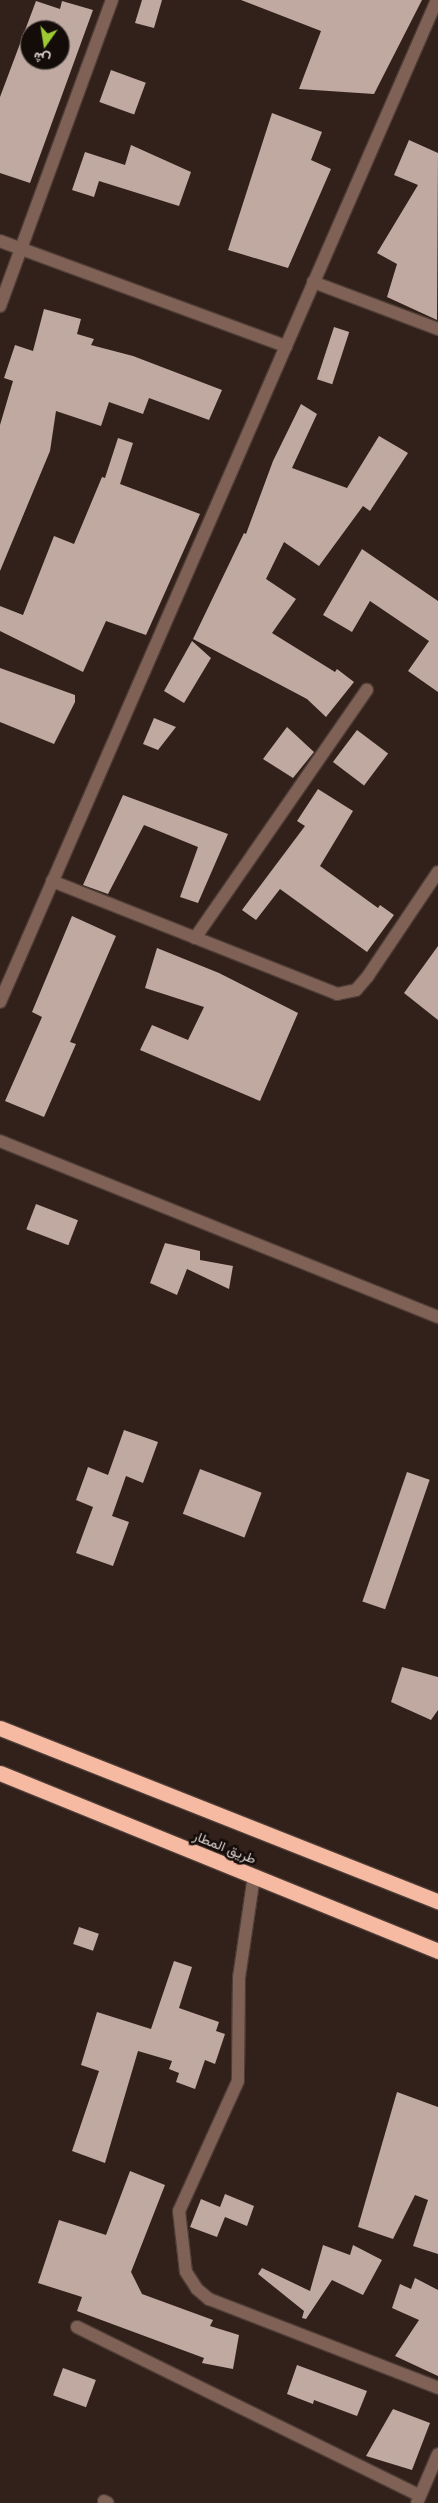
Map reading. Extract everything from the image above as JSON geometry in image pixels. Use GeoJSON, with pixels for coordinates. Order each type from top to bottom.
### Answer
{"type":"FeatureCollection","features":[{"type":"Feature","properties":{"kind":"highway","name":"طريق المطار"},"geometry":{"type":"LineString","coordinates":[[0,1728],[438,1901]]}},
{"type":"Feature","properties":{"kind":"highway","name":"طريق المطار"},"geometry":{"type":"LineString","coordinates":[[0,1774],[438,1951]]}},
{"type":"Feature","properties":{"kind":"street"},"geometry":{"type":"LineString","coordinates":[[0,306],[112,0]]}},
{"type":"Feature","properties":{"kind":"street"},"geometry":{"type":"LineString","coordinates":[[0,1002],[437,0]]}},
{"type":"Feature","properties":{"kind":"street"},"geometry":{"type":"LineString","coordinates":[[0,241],[286,346]]}},
{"type":"Feature","properties":{"kind":"street"},"geometry":{"type":"LineString","coordinates":[[313,282],[438,329]]}},
{"type":"Feature","properties":{"kind":"street"},"geometry":{"type":"LineString","coordinates":[[195,938],[367,690]]}},
{"type":"Feature","properties":{"kind":"street"},"geometry":{"type":"LineString","coordinates":[[52,880],[337,994],[356,990],[438,872]]}},
{"type":"Feature","properties":{"kind":"street"},"geometry":{"type":"LineString","coordinates":[[0,1141],[438,1317]]}},
{"type":"Feature","properties":{"kind":"street"},"geometry":{"type":"LineString","coordinates":[[254,1876],[239,1977],[238,2081],[179,2211],[186,2272],[197,2288],[209,2299],[438,2388]]}},
{"type":"Feature","properties":{"kind":"street"},"geometry":{"type":"LineString","coordinates":[[77,2327],[418,2499],[438,2454]]}},
{"type":"Feature","properties":{"kind":"building"},"geometry":{"type":"Polygon","coordinates":[[[142,0],[162,0],[154,28],[135,23],[142,0]]]}},
{"type":"Feature","properties":{"kind":"building"},"geometry":{"type":"Polygon","coordinates":[[[241,0],[422,0],[374,94],[299,89],[321,31],[241,0]]]}},
{"type":"Feature","properties":{"kind":"building"},"geometry":{"type":"Polygon","coordinates":[[[36,1],[60,9],[62,1],[93,10],[30,183],[0,173],[0,97],[20,44],[20,70],[70,70],[70,20],[29,20],[36,1]]]}},
{"type":"Feature","properties":{"kind":"building"},"geometry":{"type":"Polygon","coordinates":[[[111,70],[146,83],[134,115],[99,102],[111,70]]]}},
{"type":"Feature","properties":{"kind":"building"},"geometry":{"type":"Polygon","coordinates":[[[272,113],[322,132],[311,160],[331,169],[288,268],[228,250],[272,113]]]}},
{"type":"Feature","properties":{"kind":"building"},"geometry":{"type":"Polygon","coordinates":[[[409,140],[438,153],[437,320],[387,297],[397,264],[377,253],[418,185],[394,175],[409,140]]]}},
{"type":"Feature","properties":{"kind":"building"},"geometry":{"type":"Polygon","coordinates":[[[131,145],[191,172],[179,206],[99,181],[94,197],[72,190],[85,152],[125,165],[131,145]]]}},
{"type":"Feature","properties":{"kind":"building"},"geometry":{"type":"Polygon","coordinates":[[[44,309],[81,319],[77,334],[94,339],[91,345],[133,356],[222,390],[209,420],[149,398],[143,414],[109,402],[101,426],[56,411],[50,451],[0,571],[0,425],[13,381],[4,378],[15,345],[33,351],[44,309]]]}},
{"type":"Feature","properties":{"kind":"building"},"geometry":{"type":"Polygon","coordinates":[[[334,327],[349,332],[332,384],[317,379],[334,327]]]}},
{"type":"Feature","properties":{"kind":"building"},"geometry":{"type":"Polygon","coordinates":[[[301,404],[317,414],[292,468],[347,488],[379,436],[408,453],[370,511],[363,506],[319,566],[284,542],[266,579],[296,599],[272,633],[335,672],[337,669],[354,682],[326,717],[307,699],[193,639],[244,533],[246,534],[273,461],[301,404]]]}},
{"type":"Feature","properties":{"kind":"building"},"geometry":{"type":"Polygon","coordinates":[[[118,438],[133,443],[120,484],[200,514],[146,635],[106,621],[83,672],[0,631],[0,606],[23,615],[54,536],[74,544],[102,477],[105,478],[118,438]]]}},
{"type":"Feature","properties":{"kind":"building"},"geometry":{"type":"Polygon","coordinates":[[[362,549],[438,601],[438,692],[408,671],[429,641],[370,601],[352,632],[323,615],[362,549]]]}},
{"type":"Feature","properties":{"kind":"building"},"geometry":{"type":"Polygon","coordinates":[[[192,641],[211,658],[184,703],[164,691],[192,641]]]}},
{"type":"Feature","properties":{"kind":"building"},"geometry":{"type":"Polygon","coordinates":[[[0,668],[75,695],[75,702],[54,744],[0,722],[0,668]]]}},
{"type":"Feature","properties":{"kind":"building"},"geometry":{"type":"Polygon","coordinates":[[[154,718],[176,727],[158,750],[143,744],[154,718]]]}},
{"type":"Feature","properties":{"kind":"building"},"geometry":{"type":"Polygon","coordinates":[[[287,727],[314,752],[293,778],[263,759],[287,727]]]}},
{"type":"Feature","properties":{"kind":"building"},"geometry":{"type":"Polygon","coordinates":[[[357,730],[388,753],[364,785],[333,762],[357,730]]]}},
{"type":"Feature","properties":{"kind":"building"},"geometry":{"type":"Polygon","coordinates":[[[318,789],[353,811],[320,866],[378,908],[380,905],[394,915],[367,952],[280,889],[256,920],[242,910],[305,826],[297,821],[318,789]]]}},
{"type":"Feature","properties":{"kind":"building"},"geometry":{"type":"Polygon","coordinates":[[[123,795],[228,834],[198,903],[180,897],[198,847],[144,825],[108,894],[83,885],[123,795]]]}},
{"type":"Feature","properties":{"kind":"building"},"geometry":{"type":"Polygon","coordinates":[[[72,916],[116,936],[70,1042],[76,1044],[44,1117],[5,1101],[42,1017],[32,1012],[72,916]]]}},
{"type":"Feature","properties":{"kind":"building"},"geometry":{"type":"Polygon","coordinates":[[[438,946],[438,1020],[404,993],[438,946]]]}},
{"type":"Feature","properties":{"kind":"building"},"geometry":{"type":"Polygon","coordinates":[[[157,948],[219,973],[298,1013],[260,1101],[140,1050],[152,1025],[188,1040],[204,1007],[145,988],[157,948]]]}},
{"type":"Feature","properties":{"kind":"building"},"geometry":{"type":"Polygon","coordinates":[[[36,1204],[78,1220],[68,1245],[26,1229],[36,1204]]]}},
{"type":"Feature","properties":{"kind":"building"},"geometry":{"type":"Polygon","coordinates":[[[165,1243],[200,1251],[200,1260],[233,1266],[229,1289],[187,1269],[177,1295],[150,1283],[165,1243]]]}},
{"type":"Feature","properties":{"kind":"building"},"geometry":{"type":"Polygon","coordinates":[[[124,1430],[158,1442],[143,1483],[126,1476],[112,1516],[129,1522],[113,1566],[76,1553],[93,1507],[76,1500],[88,1467],[108,1475],[124,1430]]]}},
{"type":"Feature","properties":{"kind":"building"},"geometry":{"type":"Polygon","coordinates":[[[200,1469],[262,1493],[244,1537],[183,1514],[200,1469]]]}},
{"type":"Feature","properties":{"kind":"building"},"geometry":{"type":"Polygon","coordinates":[[[407,1472],[430,1480],[385,1609],[362,1602],[407,1472]]]}},
{"type":"Feature","properties":{"kind":"building"},"geometry":{"type":"Polygon","coordinates":[[[402,1667],[438,1677],[438,1710],[431,1720],[391,1702],[402,1667]]]}},
{"type":"Feature","properties":{"kind":"building"},"geometry":{"type":"Polygon","coordinates":[[[79,1927],[99,1934],[93,1951],[73,1944],[79,1927]]]}},
{"type":"Feature","properties":{"kind":"building"},"geometry":{"type":"Polygon","coordinates":[[[174,1961],[192,1967],[179,2008],[219,2022],[216,2031],[225,2034],[215,2064],[205,2060],[195,2089],[176,2082],[179,2073],[169,2069],[172,2061],[138,2051],[105,2163],[72,2151],[99,2071],[81,2065],[97,2012],[151,2029],[174,1961]]]}},
{"type":"Feature","properties":{"kind":"building"},"geometry":{"type":"Polygon","coordinates":[[[397,2092],[438,2107],[438,2254],[413,2246],[428,2200],[415,2195],[393,2239],[358,2227],[397,2092]]]}},
{"type":"Feature","properties":{"kind":"building"},"geometry":{"type":"Polygon","coordinates":[[[130,2171],[165,2185],[131,2272],[142,2294],[213,2320],[210,2326],[239,2335],[233,2369],[202,2363],[204,2358],[77,2311],[82,2297],[38,2283],[59,2220],[106,2235],[130,2171]]]}},
{"type":"Feature","properties":{"kind":"building"},"geometry":{"type":"Polygon","coordinates":[[[225,2194],[254,2206],[247,2226],[225,2217],[217,2237],[190,2227],[201,2199],[220,2207],[225,2194]]]}},
{"type":"Feature","properties":{"kind":"building"},"geometry":{"type":"Polygon","coordinates":[[[323,2245],[350,2255],[353,2245],[382,2260],[363,2295],[332,2280],[306,2319],[302,2318],[304,2311],[258,2274],[262,2268],[310,2291],[323,2245]]]}},
{"type":"Feature","properties":{"kind":"building"},"geometry":{"type":"Polygon","coordinates":[[[415,2278],[438,2290],[438,2376],[395,2356],[419,2320],[392,2308],[400,2284],[411,2289],[415,2278]]]}},
{"type":"Feature","properties":{"kind":"building"},"geometry":{"type":"Polygon","coordinates":[[[297,2365],[367,2391],[357,2416],[314,2400],[313,2404],[287,2394],[297,2365]]]}},
{"type":"Feature","properties":{"kind":"building"},"geometry":{"type":"Polygon","coordinates":[[[63,2368],[96,2380],[86,2407],[53,2395],[63,2368]]]}},
{"type":"Feature","properties":{"kind":"building"},"geometry":{"type":"Polygon","coordinates":[[[393,2409],[430,2423],[412,2470],[366,2456],[393,2409]]]}}]}
